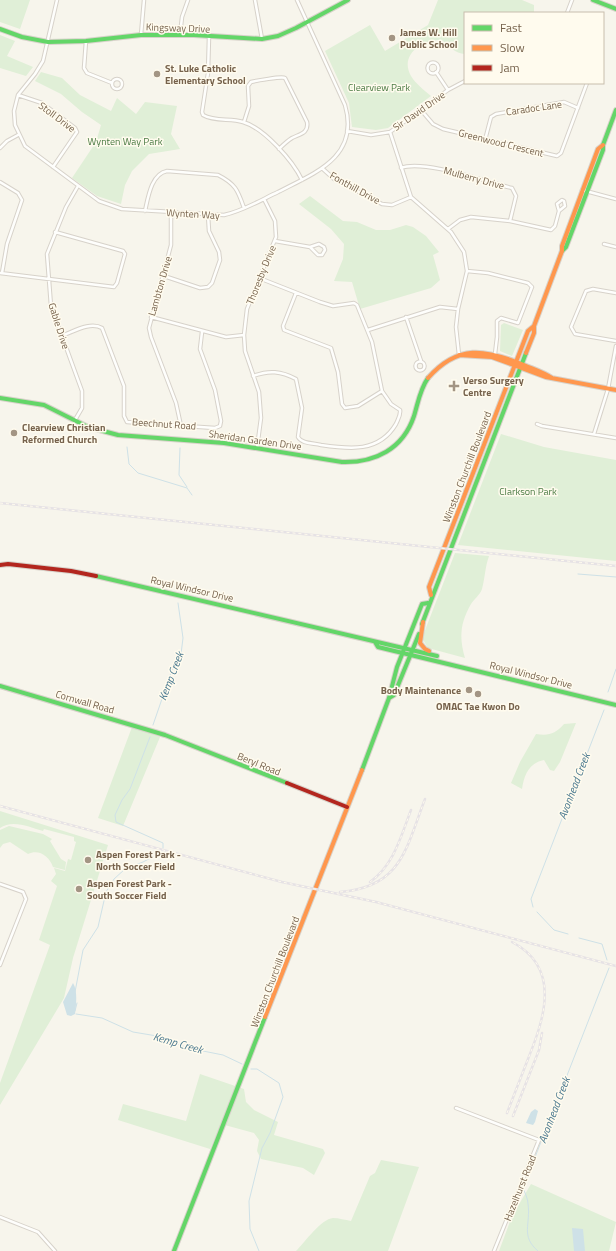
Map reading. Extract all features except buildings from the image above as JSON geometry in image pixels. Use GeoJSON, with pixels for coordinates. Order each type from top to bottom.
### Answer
{"type":"FeatureCollection","features":[{"type":"Feature","properties":{"kind":"main road","name":"Kingsway Drive"},"geometry":{"type":"LineString","coordinates":[[0,29],[22,37],[48,42],[86,41],[141,35],[180,35],[262,39],[278,36],[348,0]]}},
{"type":"Feature","properties":{"kind":"main road"},"geometry":{"type":"LineString","coordinates":[[593,0],[616,9]]}},
{"type":"Feature","properties":{"kind":"main road","name":"Winston Churchill Boulevard"},"geometry":{"type":"LineString","coordinates":[[562,251],[566,248],[604,150],[603,145],[616,110]]}},
{"type":"Feature","properties":{"kind":"main road","name":"Winston Churchill Boulevard"},"geometry":{"type":"LineString","coordinates":[[389,698],[394,695],[413,650],[429,607],[428,603],[431,594],[436,589],[534,333],[534,326],[562,251],[562,246],[582,190],[598,149],[603,145]]}},
{"type":"Feature","properties":{"kind":"main road","name":"Winston Churchill Boulevard"},"geometry":{"type":"LineString","coordinates":[[431,594],[429,587],[528,331],[534,326]]}},
{"type":"Feature","properties":{"kind":"main road","name":"Sheridan Garden Drive"},"geometry":{"type":"LineString","coordinates":[[0,398],[44,405],[102,432],[118,435],[212,441],[351,463],[364,462],[393,449],[406,434],[413,418],[421,390],[427,380],[444,364],[460,355],[473,352],[495,354],[515,364]]}},
{"type":"Feature","properties":{"kind":"main road"},"geometry":{"type":"LineString","coordinates":[[460,355],[492,357],[552,378],[616,390]]}},
{"type":"Feature","properties":{"kind":"main road","name":"Royal Windsor Drive"},"geometry":{"type":"LineString","coordinates":[[1,563],[71,571],[156,589],[375,642],[380,641],[437,656]]}},
{"type":"Feature","properties":{"kind":"main road","name":"Winston Churchill Boulevard"},"geometry":{"type":"LineString","coordinates":[[174,1251],[389,698],[403,653],[422,604],[428,603]]}},
{"type":"Feature","properties":{"kind":"main road"},"geometry":{"type":"LineString","coordinates":[[423,622],[419,635],[421,644],[426,650],[435,653],[441,660]]}},
{"type":"Feature","properties":{"kind":"main road","name":"Royal Windsor Drive"},"geometry":{"type":"LineString","coordinates":[[375,642],[378,647],[438,662],[441,660],[616,705]]}},
{"type":"Feature","properties":{"kind":"main road","name":"Cornwall Road"},"geometry":{"type":"LineString","coordinates":[[0,686],[124,721],[165,735]]}},
{"type":"Feature","properties":{"kind":"main road","name":"Beryl Road"},"geometry":{"type":"LineString","coordinates":[[165,735],[347,807]]}},
{"type":"Feature","properties":{"kind":"street"},"geometry":{"type":"LineString","coordinates":[[0,148],[7,141],[18,135],[14,111],[18,95],[35,74],[43,61],[56,0]]}},
{"type":"Feature","properties":{"kind":"street"},"geometry":{"type":"LineString","coordinates":[[141,35],[144,0]]}},
{"type":"Feature","properties":{"kind":"street"},"geometry":{"type":"LineString","coordinates":[[180,35],[182,17],[188,0]]}},
{"type":"Feature","properties":{"kind":"street"},"geometry":{"type":"LineString","coordinates":[[255,0],[262,39]]}},
{"type":"Feature","properties":{"kind":"street","name":"Wynten Way"},"geometry":{"type":"LineString","coordinates":[[18,135],[32,152],[99,201],[122,209],[224,215],[264,199],[323,168],[338,154],[347,131],[348,117],[345,105],[297,0]]}},
{"type":"Feature","properties":{"kind":"street"},"geometry":{"type":"LineString","coordinates":[[567,12],[572,0]]}},
{"type":"Feature","properties":{"kind":"street"},"geometry":{"type":"LineString","coordinates":[[209,37],[208,73],[202,112],[207,117],[244,122],[258,131],[279,149],[292,163],[302,180]]}},
{"type":"Feature","properties":{"kind":"street"},"geometry":{"type":"LineString","coordinates":[[86,41],[84,68],[87,73],[112,83],[112,87],[116,89],[119,89],[122,85],[118,79],[114,80],[112,83]]}},
{"type":"Feature","properties":{"kind":"street"},"geometry":{"type":"LineString","coordinates":[[430,63],[438,65],[436,72],[432,73],[429,71],[428,67],[430,63]]}},
{"type":"Feature","properties":{"kind":"street"},"geometry":{"type":"LineString","coordinates":[[436,72],[448,90]]}},
{"type":"Feature","properties":{"kind":"street"},"geometry":{"type":"LineString","coordinates":[[244,122],[249,106],[248,86],[251,82],[266,81],[282,76],[285,78],[307,127],[304,132],[289,140],[279,149]]}},
{"type":"Feature","properties":{"kind":"street","name":"Sir David Drive"},"geometry":{"type":"LineString","coordinates":[[347,131],[371,135],[390,132],[448,90],[464,82]]}},
{"type":"Feature","properties":{"kind":"street","name":"Greenwood Crescent"},"geometry":{"type":"LineString","coordinates":[[421,110],[433,124],[438,127],[485,140],[557,156],[561,154],[588,84]]}},
{"type":"Feature","properties":{"kind":"street","name":"Stoll Drive"},"geometry":{"type":"LineString","coordinates":[[18,95],[42,103],[76,128],[77,132],[52,167]]}},
{"type":"Feature","properties":{"kind":"street","name":"Caradoc Lane"},"geometry":{"type":"LineString","coordinates":[[485,140],[491,117],[496,114],[564,102],[578,108]]}},
{"type":"Feature","properties":{"kind":"street"},"geometry":{"type":"LineString","coordinates":[[390,132],[411,196],[448,229],[464,252],[467,272],[458,308],[456,334],[460,355]]}},
{"type":"Feature","properties":{"kind":"street","name":"Mulberry Drive"},"geometry":{"type":"LineString","coordinates":[[401,168],[406,166],[423,165],[512,188],[516,196],[510,221]]}},
{"type":"Feature","properties":{"kind":"street","name":"Fonthill Drive"},"geometry":{"type":"LineString","coordinates":[[323,168],[334,179],[382,204],[392,205],[411,196]]}},
{"type":"Feature","properties":{"kind":"street"},"geometry":{"type":"LineString","coordinates":[[145,211],[151,187],[156,178],[163,172],[167,171],[218,175],[234,184],[244,208]]}},
{"type":"Feature","properties":{"kind":"street"},"geometry":{"type":"LineString","coordinates":[[0,182],[18,193],[22,200],[6,244],[1,273],[114,287],[117,283],[125,254],[122,251],[55,232]]}},
{"type":"Feature","properties":{"kind":"street","name":"Gable Drive"},"geometry":{"type":"LineString","coordinates":[[75,420],[82,408],[82,391],[50,306],[47,254],[66,207],[78,186]]}},
{"type":"Feature","properties":{"kind":"street"},"geometry":{"type":"LineString","coordinates":[[582,190],[616,199]]}},
{"type":"Feature","properties":{"kind":"street","name":"Thoresby Drive"},"geometry":{"type":"LineString","coordinates":[[257,448],[261,412],[259,392],[245,352],[244,335],[247,309],[275,241],[277,226],[264,199]]}},
{"type":"Feature","properties":{"kind":"street"},"geometry":{"type":"LineString","coordinates":[[448,229],[460,220],[467,218],[510,221],[551,230],[555,226],[559,211]]}},
{"type":"Feature","properties":{"kind":"street","name":"Lambton Drive"},"geometry":{"type":"LineString","coordinates":[[171,213],[171,245],[149,328],[176,403],[181,426]]}},
{"type":"Feature","properties":{"kind":"street"},"geometry":{"type":"LineString","coordinates":[[164,276],[200,288],[208,287],[212,283],[220,260],[219,252],[209,231],[208,215]]}},
{"type":"Feature","properties":{"kind":"street"},"geometry":{"type":"LineString","coordinates":[[275,241],[310,248],[318,255],[322,255],[325,250],[324,246],[319,244],[310,248]]}},
{"type":"Feature","properties":{"kind":"street"},"geometry":{"type":"LineString","coordinates":[[604,244],[616,247]]}},
{"type":"Feature","properties":{"kind":"street"},"geometry":{"type":"LineString","coordinates":[[467,272],[488,273],[528,283],[532,287],[518,323],[501,318],[497,321],[495,354]]}},
{"type":"Feature","properties":{"kind":"street"},"geometry":{"type":"LineString","coordinates":[[253,376],[268,371],[296,379],[302,408],[298,434],[300,440],[344,448],[369,446],[385,437],[393,429],[400,411],[391,404],[382,392],[368,330],[357,305],[354,303],[333,306],[259,278]]}},
{"type":"Feature","properties":{"kind":"street"},"geometry":{"type":"LineString","coordinates":[[616,293],[593,289],[586,291],[571,330],[575,334],[616,341]]}},
{"type":"Feature","properties":{"kind":"street"},"geometry":{"type":"LineString","coordinates":[[296,293],[284,323],[284,330],[331,348],[338,372],[342,404],[345,408],[358,406],[382,392]]}},
{"type":"Feature","properties":{"kind":"street"},"geometry":{"type":"LineString","coordinates":[[368,330],[440,307],[458,308]]}},
{"type":"Feature","properties":{"kind":"street"},"geometry":{"type":"LineString","coordinates":[[151,317],[202,332],[226,337],[244,335]]}},
{"type":"Feature","properties":{"kind":"street"},"geometry":{"type":"LineString","coordinates":[[406,318],[421,361]]}},
{"type":"Feature","properties":{"kind":"street","name":"Beechnut Road"},"geometry":{"type":"LineString","coordinates":[[61,336],[85,327],[95,326],[102,328],[124,386],[125,420],[131,423],[215,428],[221,424],[215,390],[200,348],[202,332]]}},
{"type":"Feature","properties":{"kind":"street"},"geometry":{"type":"LineString","coordinates":[[594,434],[608,389],[616,346]]}},
{"type":"Feature","properties":{"kind":"street"},"geometry":{"type":"LineString","coordinates":[[537,424],[616,438]]}},
{"type":"Feature","properties":{"kind":"street"},"geometry":{"type":"LineString","coordinates":[[0,884],[23,892],[26,899],[0,965]]}},
{"type":"Feature","properties":{"kind":"street","name":"Hazelhurst Road"},"geometry":{"type":"LineString","coordinates":[[456,1108],[539,1140],[494,1251]]}},
{"type":"Feature","properties":{"kind":"street"},"geometry":{"type":"LineString","coordinates":[[0,1217],[38,1232],[55,1251]]}},
{"type":"Feature","properties":{"kind":"green space"},"geometry":{"type":"Polygon","coordinates":[[[0,0],[30,0],[20,29],[0,22],[0,0]]]}},
{"type":"Feature","properties":{"kind":"green space","name":"Clearview Park"},"geometry":{"type":"Polygon","coordinates":[[[438,0],[522,0],[534,5],[534,12],[464,12],[464,54],[455,51],[442,40],[434,40],[420,45],[410,55],[408,68],[411,76],[431,96],[388,128],[376,130],[352,127],[349,103],[325,51],[370,25],[385,51],[428,25],[438,0]]]}},
{"type":"Feature","properties":{"kind":"green space"},"geometry":{"type":"Polygon","coordinates":[[[0,35],[15,41],[7,56],[33,67],[26,76],[0,68],[0,35]]]}},
{"type":"Feature","properties":{"kind":"green space","name":"Wynten Way Park"},"geometry":{"type":"Polygon","coordinates":[[[41,72],[62,78],[80,95],[111,111],[117,98],[136,114],[145,102],[177,106],[171,134],[180,149],[149,154],[132,171],[125,185],[121,204],[97,196],[72,178],[96,142],[101,125],[82,112],[61,94],[35,81],[41,72]]]}},
{"type":"Feature","properties":{"kind":"green space"},"geometry":{"type":"Polygon","coordinates":[[[310,196],[343,221],[357,222],[376,230],[390,230],[406,225],[413,227],[426,236],[439,252],[433,255],[440,280],[431,288],[360,309],[352,282],[334,281],[343,259],[344,244],[331,229],[299,204],[310,196]]]}},
{"type":"Feature","properties":{"kind":"green space"},"geometry":{"type":"Polygon","coordinates":[[[504,323],[523,330],[512,356],[500,351],[501,325],[504,323]]]}},
{"type":"Feature","properties":{"kind":"green space","name":"Clarkson Park"},"geometry":{"type":"Polygon","coordinates":[[[501,434],[544,447],[616,460],[616,561],[458,545],[501,434]]]}},
{"type":"Feature","properties":{"kind":"green space"},"geometry":{"type":"Polygon","coordinates":[[[455,553],[489,556],[482,589],[467,611],[463,624],[461,637],[465,658],[428,648],[422,638],[455,553]]]}},
{"type":"Feature","properties":{"kind":"green space"},"geometry":{"type":"Polygon","coordinates":[[[576,723],[560,762],[554,771],[550,770],[544,760],[535,764],[528,770],[522,789],[511,783],[520,762],[536,734],[552,734],[564,724],[576,723]]]}},
{"type":"Feature","properties":{"kind":"green space"},"geometry":{"type":"Polygon","coordinates":[[[132,727],[160,737],[123,826],[98,818],[132,727]]]}},
{"type":"Feature","properties":{"kind":"green space"},"geometry":{"type":"Polygon","coordinates":[[[0,811],[108,845],[73,958],[64,998],[0,1105],[0,1083],[50,945],[39,940],[57,886],[51,881],[56,874],[54,868],[65,871],[68,859],[71,860],[76,842],[74,841],[74,837],[44,829],[43,831],[15,824],[5,825],[0,828],[0,811]]]}},
{"type":"Feature","properties":{"kind":"green space"},"geometry":{"type":"Polygon","coordinates":[[[9,826],[43,834],[52,839],[50,841],[61,859],[66,862],[65,870],[53,867],[43,854],[36,852],[28,854],[10,842],[3,844],[0,848],[0,830],[9,826]]]}},
{"type":"Feature","properties":{"kind":"green space"},"geometry":{"type":"Polygon","coordinates":[[[200,1074],[244,1089],[246,1102],[254,1110],[278,1122],[274,1135],[323,1149],[325,1153],[314,1175],[303,1168],[261,1159],[257,1151],[259,1140],[254,1133],[221,1124],[210,1149],[118,1120],[123,1104],[186,1121],[200,1074]]]}},
{"type":"Feature","properties":{"kind":"green space"},"geometry":{"type":"Polygon","coordinates":[[[381,1160],[419,1167],[388,1251],[296,1251],[323,1222],[328,1219],[335,1218],[351,1221],[370,1176],[375,1173],[381,1160]]]}},
{"type":"Feature","properties":{"kind":"green space"},"geometry":{"type":"Polygon","coordinates":[[[531,1184],[616,1222],[609,1251],[499,1251],[512,1216],[531,1184]]]}},
{"type":"Feature","properties":{"kind":"shaded area"},"geometry":{"type":"Polygon","coordinates":[[[73,983],[76,990],[76,1002],[75,1014],[71,1016],[67,1015],[63,1002],[73,983]]]}},
{"type":"Feature","properties":{"kind":"shaded area"},"geometry":{"type":"Polygon","coordinates":[[[535,1109],[538,1111],[535,1122],[533,1125],[526,1123],[531,1112],[535,1109]]]}},
{"type":"Feature","properties":{"kind":"shaded area"},"geometry":{"type":"Polygon","coordinates":[[[572,1228],[583,1229],[585,1251],[574,1251],[572,1228]]]}},
{"type":"Feature","properties":{"kind":"waterway"},"geometry":{"type":"LineString","coordinates":[[127,447],[129,464],[138,473],[187,488],[192,495]]}},
{"type":"Feature","properties":{"kind":"waterway"},"geometry":{"type":"LineString","coordinates":[[180,448],[179,475],[187,487]]}},
{"type":"Feature","properties":{"kind":"waterway"},"geometry":{"type":"LineString","coordinates":[[578,574],[616,577]]}},
{"type":"Feature","properties":{"kind":"waterway","name":"Kemp Creek"},"geometry":{"type":"LineString","coordinates":[[153,725],[174,664],[181,654],[183,638],[178,603]]}},
{"type":"Feature","properties":{"kind":"waterway"},"geometry":{"type":"LineString","coordinates":[[608,692],[616,669]]}},
{"type":"Feature","properties":{"kind":"waterway","name":"Avonhead Creek"},"geometry":{"type":"LineString","coordinates":[[533,907],[531,899],[604,710]]}},
{"type":"Feature","properties":{"kind":"waterway","name":"Kemp Creek"},"geometry":{"type":"LineString","coordinates":[[150,737],[130,789],[122,800],[115,815],[116,822],[163,843],[163,848]]}},
{"type":"Feature","properties":{"kind":"waterway","name":"Kemp Creek"},"geometry":{"type":"LineString","coordinates":[[75,992],[83,950],[98,927],[106,892],[114,879],[125,869],[162,852]]}},
{"type":"Feature","properties":{"kind":"waterway","name":"Avonhead Creek"},"geometry":{"type":"LineString","coordinates":[[537,912],[554,930],[568,934]]}},
{"type":"Feature","properties":{"kind":"waterway","name":"Avonhead Creek"},"geometry":{"type":"LineString","coordinates":[[579,938],[602,944],[607,960]]}},
{"type":"Feature","properties":{"kind":"waterway","name":"Avonhead Creek"},"geometry":{"type":"LineString","coordinates":[[538,1251],[529,1240],[527,1229],[529,1211],[528,1202],[523,1188],[609,968]]}},
{"type":"Feature","properties":{"kind":"waterway","name":"Kemp Creek"},"geometry":{"type":"LineString","coordinates":[[75,1011],[77,1003]]}},
{"type":"Feature","properties":{"kind":"waterway","name":"Kemp Creek"},"geometry":{"type":"LineString","coordinates":[[76,1014],[102,1018],[133,1032],[157,1036],[188,1048],[223,1055],[242,1064]]}},
{"type":"Feature","properties":{"kind":"waterway","name":"Kemp Creek"},"geometry":{"type":"LineString","coordinates":[[251,1069],[257,1069],[279,1083],[283,1097],[270,1133],[262,1148],[249,1201],[250,1229],[259,1251]]}},
{"type":"Feature","properties":{"kind":"railway"},"geometry":{"type":"LineString","coordinates":[[0,503],[616,566]]}},
{"type":"Feature","properties":{"kind":"railway"},"geometry":{"type":"LineString","coordinates":[[340,892],[361,889],[377,882],[389,873],[399,862],[406,849],[425,799]]}},
{"type":"Feature","properties":{"kind":"railway"},"geometry":{"type":"LineString","coordinates":[[0,806],[282,882],[376,902],[616,966]]}},
{"type":"Feature","properties":{"kind":"railway"},"geometry":{"type":"LineString","coordinates":[[370,882],[391,859],[411,810]]}},
{"type":"Feature","properties":{"kind":"railway"},"geometry":{"type":"LineString","coordinates":[[507,1113],[534,1044],[543,1011],[545,995],[543,980],[538,966],[528,953],[512,942]]}},
{"type":"Feature","properties":{"kind":"railway"},"geometry":{"type":"LineString","coordinates":[[513,1116],[539,1050],[542,1033]]}},
{"type":"Feature","properties":{"kind":"traffic: fast"},"geometry":{"type":"LineString","coordinates":[[0,29],[22,37],[48,42],[86,41],[141,35],[194,35],[262,39],[278,36],[296,28],[348,0]]}},
{"type":"Feature","properties":{"kind":"traffic: fast"},"geometry":{"type":"LineString","coordinates":[[593,0],[616,9]]}},
{"type":"Feature","properties":{"kind":"traffic: fast"},"geometry":{"type":"LineString","coordinates":[[562,251],[566,247],[603,150],[603,145],[616,110]]}},
{"type":"Feature","properties":{"kind":"traffic: fast"},"geometry":{"type":"LineString","coordinates":[[422,624],[526,353]]}},
{"type":"Feature","properties":{"kind":"traffic: fast"},"geometry":{"type":"LineString","coordinates":[[0,398],[44,405],[88,427],[118,435],[224,443],[342,462],[354,462],[376,457],[386,452],[403,437],[414,416],[421,391],[428,378]]}},
{"type":"Feature","properties":{"kind":"traffic: fast"},"geometry":{"type":"LineString","coordinates":[[96,576],[437,656]]}},
{"type":"Feature","properties":{"kind":"traffic: fast"},"geometry":{"type":"LineString","coordinates":[[362,770],[389,698],[397,667],[422,604],[428,603]]}},
{"type":"Feature","properties":{"kind":"traffic: fast"},"geometry":{"type":"LineString","coordinates":[[389,698],[394,695],[419,634]]}},
{"type":"Feature","properties":{"kind":"traffic: fast"},"geometry":{"type":"LineString","coordinates":[[375,642],[378,647],[616,705]]}},
{"type":"Feature","properties":{"kind":"traffic: fast"},"geometry":{"type":"LineString","coordinates":[[0,686],[165,735],[287,783]]}},
{"type":"Feature","properties":{"kind":"traffic: fast"},"geometry":{"type":"LineString","coordinates":[[174,1251],[265,1017]]}},
{"type":"Feature","properties":{"kind":"traffic: slow"},"geometry":{"type":"LineString","coordinates":[[526,353],[534,333],[534,326],[562,251],[562,246],[598,149],[603,145]]}},
{"type":"Feature","properties":{"kind":"traffic: slow"},"geometry":{"type":"LineString","coordinates":[[431,595],[429,587],[528,331],[534,326]]}},
{"type":"Feature","properties":{"kind":"traffic: slow"},"geometry":{"type":"LineString","coordinates":[[428,378],[450,359],[473,353],[484,353],[510,360],[542,372],[552,378]]}},
{"type":"Feature","properties":{"kind":"traffic: slow"},"geometry":{"type":"LineString","coordinates":[[459,355],[492,357],[546,377],[616,390]]}},
{"type":"Feature","properties":{"kind":"traffic: slow"},"geometry":{"type":"LineString","coordinates":[[423,622],[420,643],[429,651]]}},
{"type":"Feature","properties":{"kind":"traffic: slow"},"geometry":{"type":"LineString","coordinates":[[265,1017],[362,770]]}},
{"type":"Feature","properties":{"kind":"traffic: jam"},"geometry":{"type":"LineString","coordinates":[[0,565],[8,564],[71,571],[96,576]]}},
{"type":"Feature","properties":{"kind":"traffic: jam"},"geometry":{"type":"LineString","coordinates":[[287,783],[347,807]]}},
{"type":"Feature","properties":{"kind":"place","name":"James W. Hill Public School"},"geometry":{"type":"Point","coordinates":[392,38]}},
{"type":"Feature","properties":{"kind":"place","name":"St. Luke Catholic Elementary School"},"geometry":{"type":"Point","coordinates":[157,74]}},
{"type":"Feature","properties":{"kind":"place","name":"Verso Surgery Centre"},"geometry":{"type":"Point","coordinates":[454,386]}},
{"type":"Feature","properties":{"kind":"place","name":"Clearview Christian Reformed Church"},"geometry":{"type":"Point","coordinates":[14,433]}},
{"type":"Feature","properties":{"kind":"place","name":"Body Maintenance"},"geometry":{"type":"Point","coordinates":[469,690]}},
{"type":"Feature","properties":{"kind":"place","name":"OMAC Tae Kwon Do"},"geometry":{"type":"Point","coordinates":[478,694]}},
{"type":"Feature","properties":{"kind":"place","name":"Aspen Forest Park - North Soccer Field"},"geometry":{"type":"Point","coordinates":[88,860]}},
{"type":"Feature","properties":{"kind":"place","name":"Aspen Forest Park - South Soccer Field"},"geometry":{"type":"Point","coordinates":[79,889]}}]}
